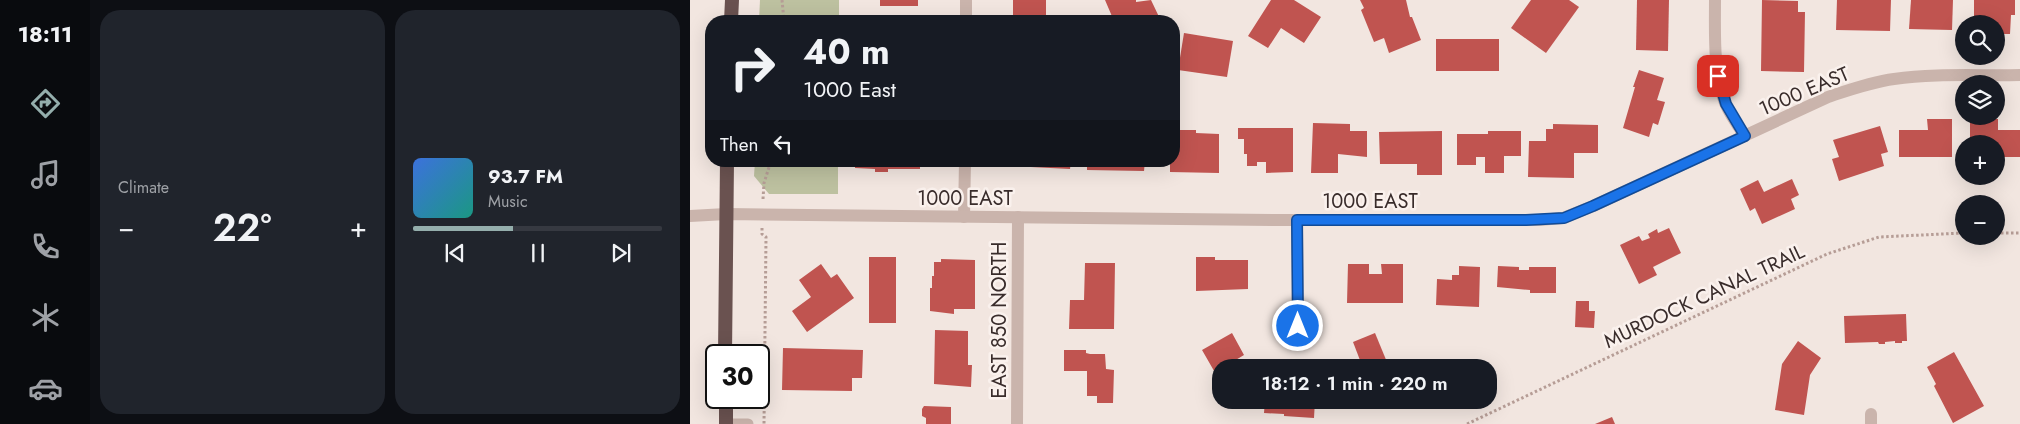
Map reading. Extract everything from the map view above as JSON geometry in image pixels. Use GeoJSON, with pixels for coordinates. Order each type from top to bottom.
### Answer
{"type":"FeatureCollection","features":[{"type":"Feature","properties":{"kind":"highway"},"geometry":{"type":"LineString","coordinates":[[731,15],[732,0]]}},
{"type":"Feature","properties":{"kind":"highway"},"geometry":{"type":"LineString","coordinates":[[726,344],[727,167]]}},
{"type":"Feature","properties":{"kind":"highway"},"geometry":{"type":"LineString","coordinates":[[726,409],[726,424]]}},
{"type":"Feature","properties":{"kind":"street"},"geometry":{"type":"LineString","coordinates":[[966,0],[966,15]]}},
{"type":"Feature","properties":{"kind":"street"},"geometry":{"type":"LineString","coordinates":[[1715,0],[1715,51],[1718,76],[1726,104],[1745,136]]}},
{"type":"Feature","properties":{"kind":"street","name":"1000 EAST"},"geometry":{"type":"LineString","coordinates":[[690,216],[726,214],[1297,220],[1530,220],[1564,218],[1828,98],[1861,86],[1919,76],[2020,76]]}},
{"type":"Feature","properties":{"kind":"street"},"geometry":{"type":"LineString","coordinates":[[964,217],[965,167]]}},
{"type":"Feature","properties":{"kind":"street","name":"EAST 850 NORTH"},"geometry":{"type":"LineString","coordinates":[[1017,424],[1018,217]]}},
{"type":"Feature","properties":{"kind":"street"},"geometry":{"type":"LineString","coordinates":[[1297,220],[1298,326]]}},
{"type":"Feature","properties":{"kind":"lane"},"geometry":{"type":"LineString","coordinates":[[726,424],[748,424]]}},
{"type":"Feature","properties":{"kind":"path"},"geometry":{"type":"LineString","coordinates":[[782,0],[783,15]]}},
{"type":"Feature","properties":{"kind":"path"},"geometry":{"type":"LineString","coordinates":[[763,197],[764,183],[769,167]]}},
{"type":"Feature","properties":{"kind":"path","name":"MURDOCK CANAL TRAIL"},"geometry":{"type":"LineString","coordinates":[[1467,424],[1827,254],[1879,237],[1955,233]]}},
{"type":"Feature","properties":{"kind":"path"},"geometry":{"type":"LineString","coordinates":[[2005,233],[2020,233]]}},
{"type":"Feature","properties":{"kind":"path"},"geometry":{"type":"LineString","coordinates":[[762,234],[766,237],[764,424]]}},
{"type":"Feature","properties":{"kind":"green space"},"geometry":{"type":"Polygon","coordinates":[[[760,0],[839,0],[839,15],[759,15],[760,0]]]}},
{"type":"Feature","properties":{"kind":"green space"},"geometry":{"type":"Polygon","coordinates":[[[755,167],[838,167],[838,194],[769,194],[754,176],[755,167]]]}},
{"type":"Feature","properties":{"kind":"building"},"geometry":{"type":"Polygon","coordinates":[[[880,0],[918,0],[918,6],[880,6],[880,0]]]}},
{"type":"Feature","properties":{"kind":"building"},"geometry":{"type":"Polygon","coordinates":[[[1013,0],[1046,0],[1046,15],[1013,15],[1013,0]]]}},
{"type":"Feature","properties":{"kind":"building"},"geometry":{"type":"Polygon","coordinates":[[[1105,0],[1136,0],[1136,2],[1151,0],[1158,15],[1111,15],[1105,0]]]}},
{"type":"Feature","properties":{"kind":"building"},"geometry":{"type":"Polygon","coordinates":[[[1271,0],[1294,0],[1321,17],[1304,43],[1281,28],[1268,48],[1248,36],[1271,0]]]}},
{"type":"Feature","properties":{"kind":"building"},"geometry":{"type":"Polygon","coordinates":[[[1360,0],[1406,0],[1410,17],[1412,17],[1421,40],[1389,53],[1384,38],[1374,42],[1361,10],[1364,8],[1360,0]]]}},
{"type":"Feature","properties":{"kind":"building"},"geometry":{"type":"Polygon","coordinates":[[[1531,0],[1569,0],[1579,7],[1546,53],[1511,28],[1531,0]]]}},
{"type":"Feature","properties":{"kind":"building"},"geometry":{"type":"Polygon","coordinates":[[[1637,0],[1669,0],[1668,51],[1636,50],[1637,0]]]}},
{"type":"Feature","properties":{"kind":"building"},"geometry":{"type":"Polygon","coordinates":[[[1762,0],[1798,1],[1798,12],[1805,12],[1804,72],[1761,71],[1762,0]]]}},
{"type":"Feature","properties":{"kind":"building"},"geometry":{"type":"Polygon","coordinates":[[[1837,0],[1891,0],[1890,31],[1836,30],[1837,0]]]}},
{"type":"Feature","properties":{"kind":"building"},"geometry":{"type":"Polygon","coordinates":[[[1911,0],[1953,0],[1952,30],[1909,29],[1911,0]]]}},
{"type":"Feature","properties":{"kind":"building"},"geometry":{"type":"Polygon","coordinates":[[[1974,0],[2015,0],[2015,15],[2011,15],[2010,34],[2005,34],[2005,15],[1974,15],[1974,0]]]}},
{"type":"Feature","properties":{"kind":"building"},"geometry":{"type":"Polygon","coordinates":[[[1184,33],[1233,41],[1227,77],[1180,70],[1184,33]]]}},
{"type":"Feature","properties":{"kind":"building"},"geometry":{"type":"Polygon","coordinates":[[[1436,39],[1499,39],[1499,71],[1436,71],[1436,39]]]}},
{"type":"Feature","properties":{"kind":"building"},"geometry":{"type":"Polygon","coordinates":[[[1639,70],[1664,78],[1657,100],[1665,102],[1658,125],[1653,123],[1649,137],[1623,128],[1639,70]]]}},
{"type":"Feature","properties":{"kind":"building"},"geometry":{"type":"Polygon","coordinates":[[[1927,119],[1952,119],[1952,157],[1899,157],[1899,130],[1928,130],[1927,119]]]}},
{"type":"Feature","properties":{"kind":"building"},"geometry":{"type":"Polygon","coordinates":[[[1313,123],[1350,124],[1350,131],[1367,131],[1367,157],[1338,154],[1338,173],[1311,173],[1313,123]]]}},
{"type":"Feature","properties":{"kind":"building"},"geometry":{"type":"Polygon","coordinates":[[[1553,124],[1598,125],[1598,153],[1574,153],[1574,178],[1528,177],[1529,141],[1546,141],[1546,129],[1553,129],[1553,124]]]}},
{"type":"Feature","properties":{"kind":"building"},"geometry":{"type":"Polygon","coordinates":[[[1970,125],[1998,125],[1998,130],[2020,130],[2020,157],[2005,157],[2005,135],[1970,135],[1970,125]]]}},
{"type":"Feature","properties":{"kind":"building"},"geometry":{"type":"Polygon","coordinates":[[[1880,126],[1888,152],[1881,154],[1884,166],[1839,181],[1832,159],[1839,157],[1833,140],[1880,126]]]}},
{"type":"Feature","properties":{"kind":"building"},"geometry":{"type":"Polygon","coordinates":[[[1238,128],[1293,128],[1293,172],[1266,173],[1266,162],[1257,162],[1257,166],[1247,166],[1247,154],[1244,154],[1244,139],[1238,139],[1238,128]]]}},
{"type":"Feature","properties":{"kind":"building"},"geometry":{"type":"Polygon","coordinates":[[[1180,130],[1196,130],[1196,133],[1219,134],[1219,173],[1170,172],[1170,167],[1180,167],[1180,130]]]}},
{"type":"Feature","properties":{"kind":"building"},"geometry":{"type":"Polygon","coordinates":[[[1442,131],[1442,175],[1417,175],[1417,164],[1380,164],[1379,132],[1442,131]]]}},
{"type":"Feature","properties":{"kind":"building"},"geometry":{"type":"Polygon","coordinates":[[[1488,131],[1521,131],[1521,156],[1504,156],[1504,173],[1485,173],[1485,157],[1476,157],[1476,165],[1457,165],[1457,134],[1488,134],[1488,131]]]}},
{"type":"Feature","properties":{"kind":"building"},"geometry":{"type":"Polygon","coordinates":[[[920,167],[920,169],[888,169],[888,172],[875,172],[875,169],[855,168],[920,167]]]}},
{"type":"Feature","properties":{"kind":"building"},"geometry":{"type":"Polygon","coordinates":[[[1031,167],[1070,167],[1070,169],[1031,167]]]}},
{"type":"Feature","properties":{"kind":"building"},"geometry":{"type":"Polygon","coordinates":[[[1087,167],[1144,167],[1144,171],[1087,170],[1087,167]]]}},
{"type":"Feature","properties":{"kind":"building"},"geometry":{"type":"Polygon","coordinates":[[[1792,179],[1799,195],[1791,199],[1795,209],[1762,224],[1755,208],[1750,211],[1740,189],[1758,180],[1764,192],[1792,179]]]}},
{"type":"Feature","properties":{"kind":"building"},"geometry":{"type":"Polygon","coordinates":[[[1669,228],[1681,253],[1653,267],[1657,275],[1639,284],[1620,245],[1639,236],[1642,241],[1650,238],[1648,234],[1657,229],[1658,233],[1669,228]]]}},
{"type":"Feature","properties":{"kind":"building"},"geometry":{"type":"Polygon","coordinates":[[[869,257],[896,257],[896,323],[869,323],[869,257]]]}},
{"type":"Feature","properties":{"kind":"building"},"geometry":{"type":"Polygon","coordinates":[[[1196,257],[1215,257],[1215,260],[1248,260],[1248,289],[1196,291],[1196,257]]]}},
{"type":"Feature","properties":{"kind":"building"},"geometry":{"type":"Polygon","coordinates":[[[941,259],[975,260],[975,309],[954,309],[954,314],[930,311],[930,288],[932,288],[932,276],[934,276],[934,262],[941,262],[941,259]]]}},
{"type":"Feature","properties":{"kind":"building"},"geometry":{"type":"Polygon","coordinates":[[[1085,263],[1115,263],[1114,329],[1069,329],[1070,300],[1084,300],[1085,263]]]}},
{"type":"Feature","properties":{"kind":"building"},"geometry":{"type":"Polygon","coordinates":[[[821,264],[831,278],[837,274],[854,298],[807,332],[792,311],[811,297],[799,280],[821,264]]]}},
{"type":"Feature","properties":{"kind":"building"},"geometry":{"type":"Polygon","coordinates":[[[1348,264],[1369,264],[1369,274],[1382,274],[1381,264],[1403,264],[1403,303],[1347,303],[1348,264]]]}},
{"type":"Feature","properties":{"kind":"building"},"geometry":{"type":"Polygon","coordinates":[[[1459,266],[1480,267],[1479,307],[1436,305],[1437,279],[1452,280],[1452,275],[1459,275],[1459,266]]]}},
{"type":"Feature","properties":{"kind":"building"},"geometry":{"type":"Polygon","coordinates":[[[1498,266],[1519,267],[1519,270],[1529,270],[1529,267],[1556,267],[1556,293],[1530,293],[1530,290],[1497,287],[1498,266]]]}},
{"type":"Feature","properties":{"kind":"building"},"geometry":{"type":"Polygon","coordinates":[[[1576,301],[1589,301],[1589,311],[1595,311],[1594,328],[1575,327],[1576,301]]]}},
{"type":"Feature","properties":{"kind":"building"},"geometry":{"type":"Polygon","coordinates":[[[1906,314],[1907,341],[1902,341],[1902,343],[1895,343],[1895,341],[1885,342],[1885,344],[1879,344],[1878,342],[1845,343],[1844,316],[1906,314]]]}},
{"type":"Feature","properties":{"kind":"building"},"geometry":{"type":"Polygon","coordinates":[[[935,330],[968,331],[968,365],[972,365],[971,387],[934,384],[935,330]]]}},
{"type":"Feature","properties":{"kind":"building"},"geometry":{"type":"Polygon","coordinates":[[[1232,333],[1244,355],[1237,359],[1212,359],[1212,367],[1202,350],[1232,333]]]}},
{"type":"Feature","properties":{"kind":"building"},"geometry":{"type":"Polygon","coordinates":[[[1375,333],[1386,359],[1360,359],[1353,342],[1375,333]]]}},
{"type":"Feature","properties":{"kind":"building"},"geometry":{"type":"Polygon","coordinates":[[[1798,341],[1821,358],[1810,375],[1804,415],[1775,410],[1782,364],[1798,341]]]}},
{"type":"Feature","properties":{"kind":"building"},"geometry":{"type":"Polygon","coordinates":[[[783,348],[863,350],[862,378],[852,378],[852,391],[782,390],[783,348]]]}},
{"type":"Feature","properties":{"kind":"building"},"geometry":{"type":"Polygon","coordinates":[[[1064,350],[1086,350],[1086,353],[1090,354],[1105,354],[1106,369],[1114,370],[1113,403],[1097,403],[1097,396],[1087,396],[1087,371],[1064,371],[1064,350]]]}},
{"type":"Feature","properties":{"kind":"building"},"geometry":{"type":"Polygon","coordinates":[[[1954,352],[1984,406],[1953,423],[1934,386],[1936,384],[1927,367],[1954,352]]]}},
{"type":"Feature","properties":{"kind":"building"},"geometry":{"type":"Polygon","coordinates":[[[924,406],[951,407],[951,424],[926,424],[926,418],[922,416],[924,406]]]}},
{"type":"Feature","properties":{"kind":"building"},"geometry":{"type":"Polygon","coordinates":[[[1264,409],[1314,409],[1314,418],[1264,413],[1264,409]]]}},
{"type":"Feature","properties":{"kind":"building"},"geometry":{"type":"Polygon","coordinates":[[[1612,417],[1615,424],[1595,424],[1612,417]]]}},
{"type":"Feature","properties":{"kind":"route"},"geometry":{"type":"LineString","coordinates":[[1298,326],[1297,220],[1539,220],[1564,218],[1745,136],[1726,104],[1718,76]]}}]}
